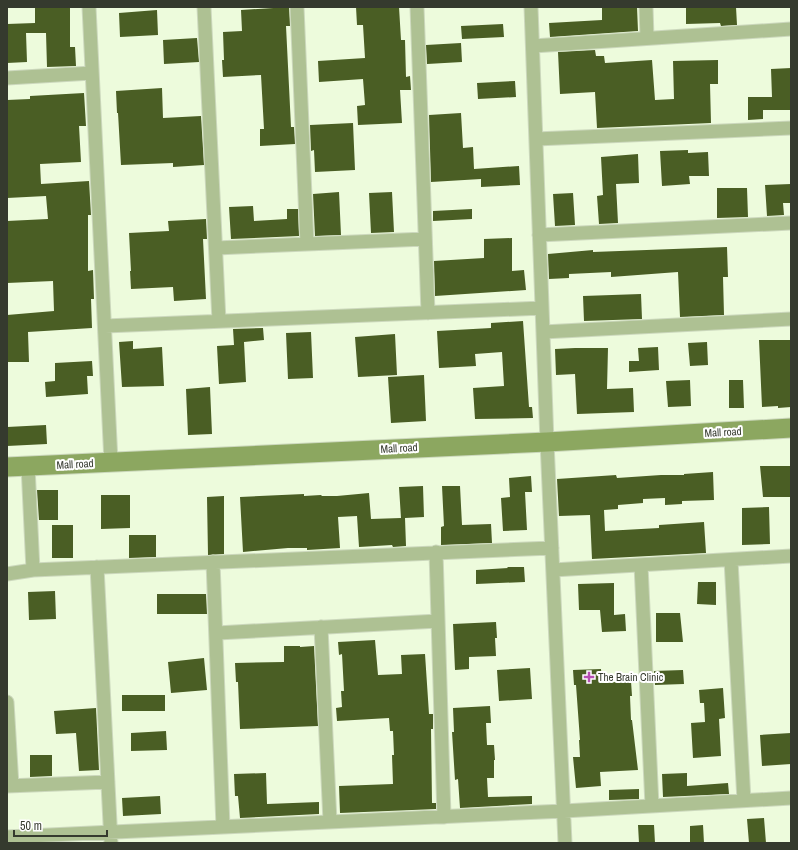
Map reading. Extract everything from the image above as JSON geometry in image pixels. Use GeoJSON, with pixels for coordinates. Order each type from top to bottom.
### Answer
{"type":"FeatureCollection","features":[{"type":"Feature","properties":{"kind":"street"},"geometry":{"type":"LineString","coordinates":[[89,7],[111,462]]}},
{"type":"Feature","properties":{"kind":"street"},"geometry":{"type":"LineString","coordinates":[[204,7],[219,322]]}},
{"type":"Feature","properties":{"kind":"street"},"geometry":{"type":"LineString","coordinates":[[297,7],[307,244]]}},
{"type":"Feature","properties":{"kind":"street"},"geometry":{"type":"LineString","coordinates":[[417,7],[428,313]]}},
{"type":"Feature","properties":{"kind":"street"},"geometry":{"type":"LineString","coordinates":[[531,7],[547,442],[565,843]]}},
{"type":"Feature","properties":{"kind":"street"},"geometry":{"type":"LineString","coordinates":[[646,7],[646,38]]}},
{"type":"Feature","properties":{"kind":"street"},"geometry":{"type":"LineString","coordinates":[[533,46],[791,29]]}},
{"type":"Feature","properties":{"kind":"street"},"geometry":{"type":"LineString","coordinates":[[7,78],[92,73]]}},
{"type":"Feature","properties":{"kind":"street"},"geometry":{"type":"LineString","coordinates":[[536,139],[791,128]]}},
{"type":"Feature","properties":{"kind":"street"},"geometry":{"type":"LineString","coordinates":[[539,235],[791,223]]}},
{"type":"Feature","properties":{"kind":"street"},"geometry":{"type":"LineString","coordinates":[[216,248],[425,239]]}},
{"type":"Feature","properties":{"kind":"street"},"geometry":{"type":"LineString","coordinates":[[105,326],[542,308]]}},
{"type":"Feature","properties":{"kind":"street"},"geometry":{"type":"LineString","coordinates":[[543,332],[791,319]]}},
{"type":"Feature","properties":{"kind":"street","name":"Mall road"},"geometry":{"type":"LineString","coordinates":[[7,467],[547,442],[791,428]]}},
{"type":"Feature","properties":{"kind":"street"},"geometry":{"type":"LineString","coordinates":[[28,466],[33,570]]}},
{"type":"Feature","properties":{"kind":"street"},"geometry":{"type":"LineString","coordinates":[[7,574],[33,570],[552,548]]}},
{"type":"Feature","properties":{"kind":"street"},"geometry":{"type":"LineString","coordinates":[[436,552],[444,817]]}},
{"type":"Feature","properties":{"kind":"street"},"geometry":{"type":"LineString","coordinates":[[553,570],[791,556]]}},
{"type":"Feature","properties":{"kind":"street"},"geometry":{"type":"LineString","coordinates":[[731,560],[744,801]]}},
{"type":"Feature","properties":{"kind":"street"},"geometry":{"type":"LineString","coordinates":[[213,562],[217,633],[223,827]]}},
{"type":"Feature","properties":{"kind":"street"},"geometry":{"type":"LineString","coordinates":[[641,565],[652,806]]}},
{"type":"Feature","properties":{"kind":"street"},"geometry":{"type":"LineString","coordinates":[[97,567],[111,838]]}},
{"type":"Feature","properties":{"kind":"street"},"geometry":{"type":"LineString","coordinates":[[217,633],[438,621]]}},
{"type":"Feature","properties":{"kind":"street"},"geometry":{"type":"LineString","coordinates":[[321,627],[330,822]]}},
{"type":"Feature","properties":{"kind":"street"},"geometry":{"type":"LineString","coordinates":[[7,702],[9,786],[108,782]]}},
{"type":"Feature","properties":{"kind":"street"},"geometry":{"type":"LineString","coordinates":[[7,837],[111,838],[223,827],[564,811],[791,798]]}},
{"type":"Feature","properties":{"kind":"building"},"geometry":{"type":"Polygon","coordinates":[[[35,7],[70,7],[70,47],[75,47],[76,66],[47,67],[46,33],[26,33],[27,62],[7,63],[7,24],[35,23],[35,7]]]}},
{"type":"Feature","properties":{"kind":"building"},"geometry":{"type":"Polygon","coordinates":[[[289,7],[290,26],[286,26],[291,127],[294,127],[295,144],[260,146],[260,129],[264,129],[261,75],[223,77],[223,32],[242,31],[241,10],[289,7]]]}},
{"type":"Feature","properties":{"kind":"building"},"geometry":{"type":"Polygon","coordinates":[[[356,7],[399,7],[401,40],[405,40],[406,77],[410,76],[411,90],[400,90],[402,123],[358,125],[357,106],[365,105],[363,79],[319,82],[318,61],[365,58],[363,25],[357,25],[356,7]]]}},
{"type":"Feature","properties":{"kind":"building"},"geometry":{"type":"Polygon","coordinates":[[[602,7],[637,7],[638,31],[550,37],[549,23],[602,20],[602,7]]]}},
{"type":"Feature","properties":{"kind":"building"},"geometry":{"type":"Polygon","coordinates":[[[686,7],[736,7],[737,25],[721,26],[720,23],[686,24],[686,7]]]}},
{"type":"Feature","properties":{"kind":"building"},"geometry":{"type":"Polygon","coordinates":[[[157,10],[158,35],[120,37],[119,13],[157,10]]]}},
{"type":"Feature","properties":{"kind":"building"},"geometry":{"type":"Polygon","coordinates":[[[503,24],[504,37],[462,39],[461,26],[503,24]]]}},
{"type":"Feature","properties":{"kind":"building"},"geometry":{"type":"Polygon","coordinates":[[[197,38],[199,62],[164,64],[163,40],[197,38]]]}},
{"type":"Feature","properties":{"kind":"building"},"geometry":{"type":"Polygon","coordinates":[[[461,43],[462,62],[427,64],[426,45],[461,43]]]}},
{"type":"Feature","properties":{"kind":"building"},"geometry":{"type":"Polygon","coordinates":[[[595,50],[596,56],[604,56],[605,63],[652,60],[655,100],[674,99],[673,61],[718,60],[718,84],[710,84],[711,123],[597,128],[595,92],[560,94],[558,52],[595,50]]]}},
{"type":"Feature","properties":{"kind":"building"},"geometry":{"type":"Polygon","coordinates":[[[791,68],[791,110],[763,110],[763,119],[748,120],[748,97],[772,97],[771,69],[791,68]]]}},
{"type":"Feature","properties":{"kind":"building"},"geometry":{"type":"Polygon","coordinates":[[[515,81],[516,97],[478,99],[477,83],[515,81]]]}},
{"type":"Feature","properties":{"kind":"building"},"geometry":{"type":"Polygon","coordinates":[[[162,88],[163,118],[201,116],[204,165],[173,167],[173,163],[121,165],[116,91],[162,88]]]}},
{"type":"Feature","properties":{"kind":"building"},"geometry":{"type":"Polygon","coordinates":[[[84,93],[86,126],[79,126],[81,162],[40,164],[41,184],[89,181],[91,215],[88,215],[88,271],[93,270],[94,299],[91,299],[92,328],[28,332],[29,362],[7,362],[7,315],[54,311],[53,281],[7,283],[7,221],[48,219],[46,196],[7,198],[7,100],[30,99],[30,96],[84,93]]]}},
{"type":"Feature","properties":{"kind":"building"},"geometry":{"type":"Polygon","coordinates":[[[461,113],[463,148],[473,147],[474,169],[519,166],[520,185],[481,187],[481,179],[431,182],[429,115],[461,113]]]}},
{"type":"Feature","properties":{"kind":"building"},"geometry":{"type":"Polygon","coordinates":[[[353,123],[355,170],[315,172],[314,150],[311,151],[310,125],[353,123]]]}},
{"type":"Feature","properties":{"kind":"building"},"geometry":{"type":"Polygon","coordinates":[[[688,150],[688,153],[708,152],[709,176],[689,176],[690,184],[662,186],[660,151],[688,150]]]}},
{"type":"Feature","properties":{"kind":"building"},"geometry":{"type":"Polygon","coordinates":[[[638,154],[639,183],[616,184],[618,223],[599,224],[597,196],[603,195],[601,157],[638,154]]]}},
{"type":"Feature","properties":{"kind":"building"},"geometry":{"type":"Polygon","coordinates":[[[791,184],[791,203],[783,203],[784,215],[767,216],[765,185],[791,184]]]}},
{"type":"Feature","properties":{"kind":"building"},"geometry":{"type":"Polygon","coordinates":[[[717,188],[747,188],[748,217],[717,218],[717,188]]]}},
{"type":"Feature","properties":{"kind":"building"},"geometry":{"type":"Polygon","coordinates":[[[339,192],[341,235],[315,236],[313,194],[339,192]]]}},
{"type":"Feature","properties":{"kind":"building"},"geometry":{"type":"Polygon","coordinates":[[[392,192],[394,232],[371,233],[369,193],[392,192]]]}},
{"type":"Feature","properties":{"kind":"building"},"geometry":{"type":"Polygon","coordinates":[[[573,193],[575,225],[555,226],[553,194],[573,193]]]}},
{"type":"Feature","properties":{"kind":"building"},"geometry":{"type":"Polygon","coordinates":[[[253,206],[254,221],[287,219],[287,209],[298,209],[299,236],[231,239],[229,207],[253,206]]]}},
{"type":"Feature","properties":{"kind":"building"},"geometry":{"type":"Polygon","coordinates":[[[472,209],[472,219],[433,221],[433,211],[472,209]]]}},
{"type":"Feature","properties":{"kind":"building"},"geometry":{"type":"Polygon","coordinates":[[[206,219],[207,239],[203,239],[206,299],[174,301],[173,287],[131,289],[129,233],[169,231],[168,221],[206,219]]]}},
{"type":"Feature","properties":{"kind":"building"},"geometry":{"type":"Polygon","coordinates":[[[512,238],[512,271],[524,270],[526,290],[435,296],[434,261],[484,258],[484,239],[512,238]]]}},
{"type":"Feature","properties":{"kind":"building"},"geometry":{"type":"Polygon","coordinates":[[[727,247],[728,277],[723,277],[724,315],[680,317],[678,272],[611,277],[611,272],[569,274],[569,278],[549,279],[548,254],[593,250],[593,252],[727,247]]]}},
{"type":"Feature","properties":{"kind":"building"},"geometry":{"type":"Polygon","coordinates":[[[641,294],[642,319],[584,321],[583,296],[641,294]]]}},
{"type":"Feature","properties":{"kind":"building"},"geometry":{"type":"Polygon","coordinates":[[[523,321],[529,407],[532,407],[533,418],[475,419],[473,388],[504,386],[502,352],[475,354],[476,366],[439,368],[437,331],[491,328],[491,323],[523,321]]]}},
{"type":"Feature","properties":{"kind":"building"},"geometry":{"type":"Polygon","coordinates":[[[263,328],[264,340],[244,342],[246,382],[219,384],[217,346],[234,345],[233,329],[263,328]]]}},
{"type":"Feature","properties":{"kind":"building"},"geometry":{"type":"Polygon","coordinates":[[[311,332],[313,378],[288,379],[286,333],[311,332]]]}},
{"type":"Feature","properties":{"kind":"building"},"geometry":{"type":"Polygon","coordinates":[[[395,334],[397,375],[358,377],[355,337],[395,334]]]}},
{"type":"Feature","properties":{"kind":"building"},"geometry":{"type":"Polygon","coordinates":[[[759,340],[791,340],[791,407],[762,407],[759,340]]]}},
{"type":"Feature","properties":{"kind":"building"},"geometry":{"type":"Polygon","coordinates":[[[133,341],[133,349],[162,347],[164,386],[122,387],[119,342],[133,341]]]}},
{"type":"Feature","properties":{"kind":"building"},"geometry":{"type":"Polygon","coordinates":[[[707,342],[708,365],[690,366],[688,343],[707,342]]]}},
{"type":"Feature","properties":{"kind":"building"},"geometry":{"type":"Polygon","coordinates":[[[658,347],[659,370],[629,372],[629,361],[639,361],[638,348],[658,347]]]}},
{"type":"Feature","properties":{"kind":"building"},"geometry":{"type":"Polygon","coordinates":[[[608,348],[607,389],[633,388],[634,412],[577,414],[575,374],[556,375],[555,349],[608,348]]]}},
{"type":"Feature","properties":{"kind":"building"},"geometry":{"type":"Polygon","coordinates":[[[92,361],[93,376],[87,376],[88,394],[46,397],[45,382],[55,381],[55,363],[92,361]]]}},
{"type":"Feature","properties":{"kind":"building"},"geometry":{"type":"Polygon","coordinates":[[[424,375],[426,421],[391,423],[388,377],[424,375]]]}},
{"type":"Feature","properties":{"kind":"building"},"geometry":{"type":"Polygon","coordinates":[[[690,380],[691,406],[668,407],[666,381],[690,380]]]}},
{"type":"Feature","properties":{"kind":"building"},"geometry":{"type":"Polygon","coordinates":[[[729,380],[743,380],[744,408],[729,408],[729,380]]]}},
{"type":"Feature","properties":{"kind":"building"},"geometry":{"type":"Polygon","coordinates":[[[210,387],[212,434],[188,435],[186,389],[210,387]]]}},
{"type":"Feature","properties":{"kind":"building"},"geometry":{"type":"Polygon","coordinates":[[[46,425],[47,444],[7,446],[7,427],[46,425]]]}},
{"type":"Feature","properties":{"kind":"building"},"geometry":{"type":"Polygon","coordinates":[[[760,466],[791,466],[791,497],[763,497],[760,466]]]}},
{"type":"Feature","properties":{"kind":"building"},"geometry":{"type":"Polygon","coordinates":[[[713,472],[714,500],[682,501],[682,504],[665,505],[665,498],[643,499],[643,503],[618,505],[618,509],[604,510],[605,531],[659,528],[659,525],[704,522],[706,553],[592,559],[590,515],[559,516],[557,479],[616,475],[617,478],[684,475],[713,472]]]}},
{"type":"Feature","properties":{"kind":"building"},"geometry":{"type":"Polygon","coordinates":[[[531,476],[532,492],[525,492],[527,530],[503,531],[501,498],[510,497],[509,478],[531,476]]]}},
{"type":"Feature","properties":{"kind":"building"},"geometry":{"type":"Polygon","coordinates":[[[423,486],[424,517],[405,518],[406,546],[393,547],[392,545],[359,547],[357,516],[338,517],[340,548],[307,550],[307,548],[288,548],[243,552],[240,497],[304,494],[304,496],[337,496],[369,493],[371,519],[401,518],[399,487],[423,486]]]}},
{"type":"Feature","properties":{"kind":"building"},"geometry":{"type":"Polygon","coordinates":[[[442,486],[460,486],[462,525],[491,524],[492,543],[441,545],[441,527],[444,526],[442,486]]]}},
{"type":"Feature","properties":{"kind":"building"},"geometry":{"type":"Polygon","coordinates":[[[37,490],[58,490],[58,520],[39,520],[37,490]]]}},
{"type":"Feature","properties":{"kind":"building"},"geometry":{"type":"Polygon","coordinates":[[[101,495],[130,495],[130,528],[101,529],[101,495]]]}},
{"type":"Feature","properties":{"kind":"building"},"geometry":{"type":"Polygon","coordinates":[[[224,496],[224,554],[208,555],[207,497],[224,496]]]}},
{"type":"Feature","properties":{"kind":"building"},"geometry":{"type":"Polygon","coordinates":[[[769,507],[770,544],[742,545],[742,508],[769,507]]]}},
{"type":"Feature","properties":{"kind":"building"},"geometry":{"type":"Polygon","coordinates":[[[52,525],[73,525],[73,558],[52,558],[52,525]]]}},
{"type":"Feature","properties":{"kind":"building"},"geometry":{"type":"Polygon","coordinates":[[[129,535],[156,535],[156,557],[129,558],[129,535]]]}},
{"type":"Feature","properties":{"kind":"building"},"geometry":{"type":"Polygon","coordinates":[[[507,567],[524,567],[525,582],[476,584],[476,570],[508,568],[507,567]]]}},
{"type":"Feature","properties":{"kind":"building"},"geometry":{"type":"Polygon","coordinates":[[[698,582],[716,582],[716,605],[697,604],[698,582]]]}},
{"type":"Feature","properties":{"kind":"building"},"geometry":{"type":"Polygon","coordinates":[[[614,583],[614,615],[625,614],[626,631],[602,632],[600,610],[579,610],[578,584],[614,583]]]}},
{"type":"Feature","properties":{"kind":"building"},"geometry":{"type":"Polygon","coordinates":[[[55,591],[56,619],[29,620],[28,592],[55,591]]]}},
{"type":"Feature","properties":{"kind":"building"},"geometry":{"type":"Polygon","coordinates":[[[157,594],[206,594],[207,614],[157,614],[157,594]]]}},
{"type":"Feature","properties":{"kind":"building"},"geometry":{"type":"Polygon","coordinates":[[[656,613],[680,613],[683,642],[656,642],[656,613]]]}},
{"type":"Feature","properties":{"kind":"building"},"geometry":{"type":"Polygon","coordinates":[[[496,622],[496,656],[469,657],[469,669],[455,670],[453,624],[496,622]]]}},
{"type":"Feature","properties":{"kind":"building"},"geometry":{"type":"Polygon","coordinates":[[[375,640],[378,675],[402,674],[401,655],[425,654],[429,714],[433,714],[433,729],[431,729],[432,803],[436,803],[436,809],[340,813],[339,786],[393,784],[393,731],[390,731],[389,718],[337,721],[336,708],[342,707],[341,691],[344,691],[342,654],[339,655],[338,642],[375,640]]]}},
{"type":"Feature","properties":{"kind":"building"},"geometry":{"type":"Polygon","coordinates":[[[284,646],[314,646],[318,726],[240,729],[238,682],[236,682],[235,663],[284,662],[284,646]]]}},
{"type":"Feature","properties":{"kind":"building"},"geometry":{"type":"Polygon","coordinates":[[[204,658],[207,690],[171,693],[168,662],[204,658]]]}},
{"type":"Feature","properties":{"kind":"building"},"geometry":{"type":"Polygon","coordinates":[[[530,668],[532,699],[499,701],[497,670],[530,668]]]}},
{"type":"Feature","properties":{"kind":"building"},"geometry":{"type":"Polygon","coordinates":[[[601,669],[602,683],[631,681],[631,720],[638,770],[600,772],[601,786],[576,788],[573,757],[580,757],[580,740],[576,685],[574,685],[573,670],[601,669]]]}},
{"type":"Feature","properties":{"kind":"building"},"geometry":{"type":"Polygon","coordinates":[[[683,670],[684,684],[655,685],[654,671],[683,670]]]}},
{"type":"Feature","properties":{"kind":"building"},"geometry":{"type":"Polygon","coordinates":[[[723,688],[725,718],[719,719],[721,756],[693,758],[691,723],[705,722],[704,703],[700,703],[699,690],[723,688]]]}},
{"type":"Feature","properties":{"kind":"building"},"geometry":{"type":"Polygon","coordinates":[[[122,695],[165,695],[165,711],[122,711],[122,695]]]}},
{"type":"Feature","properties":{"kind":"building"},"geometry":{"type":"Polygon","coordinates":[[[490,706],[491,723],[486,723],[487,745],[494,745],[495,760],[494,778],[487,778],[488,797],[532,796],[532,804],[460,808],[458,779],[455,780],[452,732],[454,732],[453,708],[490,706]]]}},
{"type":"Feature","properties":{"kind":"building"},"geometry":{"type":"Polygon","coordinates":[[[96,708],[99,770],[79,771],[76,733],[56,734],[54,711],[96,708]]]}},
{"type":"Feature","properties":{"kind":"building"},"geometry":{"type":"Polygon","coordinates":[[[166,731],[167,750],[131,751],[131,733],[166,731]]]}},
{"type":"Feature","properties":{"kind":"building"},"geometry":{"type":"Polygon","coordinates":[[[791,733],[791,764],[762,766],[760,735],[791,733]]]}},
{"type":"Feature","properties":{"kind":"building"},"geometry":{"type":"Polygon","coordinates":[[[30,755],[52,755],[52,776],[30,777],[30,755]]]}},
{"type":"Feature","properties":{"kind":"building"},"geometry":{"type":"Polygon","coordinates":[[[266,773],[267,804],[319,802],[319,814],[240,818],[238,796],[235,796],[234,774],[266,773]]]}},
{"type":"Feature","properties":{"kind":"building"},"geometry":{"type":"Polygon","coordinates":[[[687,773],[687,786],[728,783],[729,794],[663,797],[662,774],[687,773]]]}},
{"type":"Feature","properties":{"kind":"building"},"geometry":{"type":"Polygon","coordinates":[[[639,789],[639,799],[609,800],[609,790],[639,789]]]}},
{"type":"Feature","properties":{"kind":"building"},"geometry":{"type":"Polygon","coordinates":[[[160,796],[161,814],[123,816],[122,798],[160,796]]]}},
{"type":"Feature","properties":{"kind":"building"},"geometry":{"type":"Polygon","coordinates":[[[764,818],[766,843],[749,843],[747,819],[764,818]]]}},
{"type":"Feature","properties":{"kind":"building"},"geometry":{"type":"Polygon","coordinates":[[[638,825],[654,825],[655,843],[639,843],[638,825]]]}},
{"type":"Feature","properties":{"kind":"building"},"geometry":{"type":"Polygon","coordinates":[[[703,825],[704,843],[690,843],[690,826],[703,825]]]}},
{"type":"Feature","properties":{"kind":"place","name":"The Brain Clinic"},"geometry":{"type":"Point","coordinates":[589,677]}}]}
